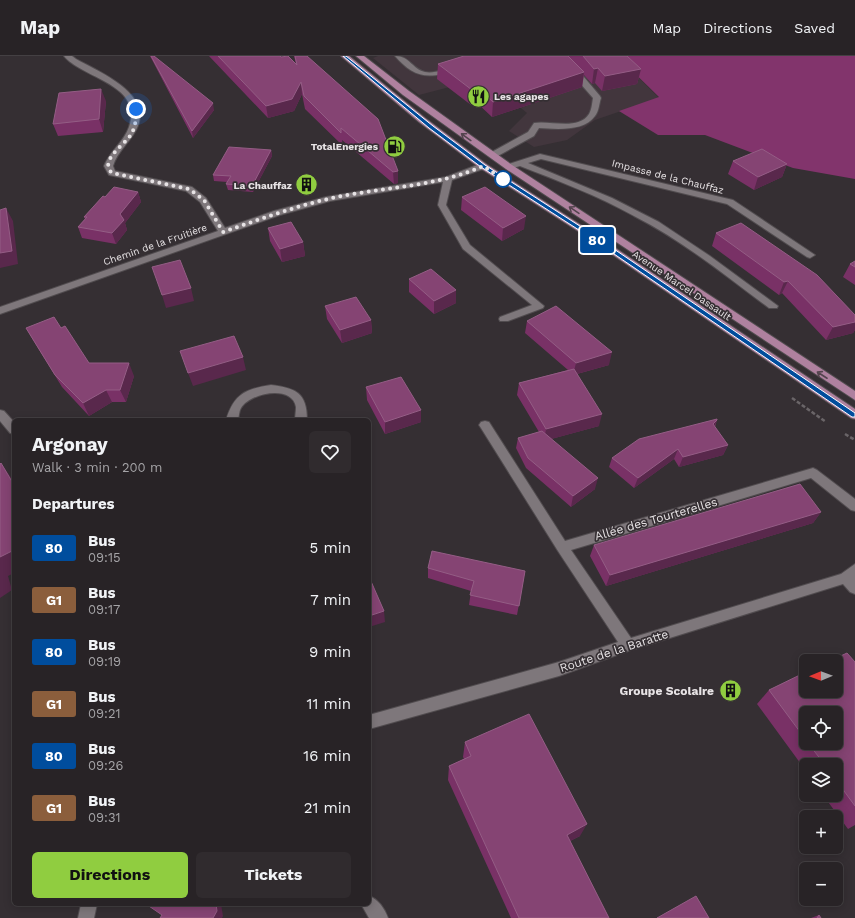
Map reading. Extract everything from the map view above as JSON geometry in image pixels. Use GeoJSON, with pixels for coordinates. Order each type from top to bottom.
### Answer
{"type":"FeatureCollection","features":[{"type":"Feature","properties":{"kind":"main road","name":"Avenue Marcel Dassault"},"geometry":{"type":"LineString","coordinates":[[345,56],[422,120],[483,166],[584,231],[855,415]]}},
{"type":"Feature","properties":{"kind":"main road","name":"Avenue Marcel Dassault"},"geometry":{"type":"LineString","coordinates":[[360,56],[406,93],[509,167],[855,396]]}},
{"type":"Feature","properties":{"kind":"street"},"geometry":{"type":"LineString","coordinates":[[68,56],[73,61],[122,88],[131,98],[136,109],[135,125],[130,136],[111,157],[107,164],[108,170],[112,173],[189,189],[204,200],[223,232]]}},
{"type":"Feature","properties":{"kind":"street"},"geometry":{"type":"LineString","coordinates":[[399,56],[419,74],[430,75],[458,68]]}},
{"type":"Feature","properties":{"kind":"street"},"geometry":{"type":"LineString","coordinates":[[493,155],[532,134],[537,125],[572,125],[589,119],[594,110],[597,98],[575,72],[558,56]]}},
{"type":"Feature","properties":{"kind":"street","name":"Impasse de la Chauffaz"},"geometry":{"type":"LineString","coordinates":[[509,167],[540,156],[730,202],[810,255]]}},
{"type":"Feature","properties":{"kind":"street"},"geometry":{"type":"LineString","coordinates":[[521,163],[591,192],[638,214],[686,243],[773,306]]}},
{"type":"Feature","properties":{"kind":"street","name":"Chemin de la Fruitière"},"geometry":{"type":"LineString","coordinates":[[0,311],[277,214],[328,199],[448,179],[483,166]]}},
{"type":"Feature","properties":{"kind":"street"},"geometry":{"type":"LineString","coordinates":[[448,179],[442,205],[466,247],[539,306],[504,319]]}},
{"type":"Feature","properties":{"kind":"street"},"geometry":{"type":"LineString","coordinates":[[232,418],[233,410],[246,396],[256,391],[278,389],[288,392],[296,397],[302,404],[303,413],[302,418]]}},
{"type":"Feature","properties":{"kind":"street"},"geometry":{"type":"LineString","coordinates":[[0,414],[12,428]]}},
{"type":"Feature","properties":{"kind":"street"},"geometry":{"type":"LineString","coordinates":[[484,425],[562,547],[628,645]]}},
{"type":"Feature","properties":{"kind":"street","name":"Allée des Tourterelles"},"geometry":{"type":"LineString","coordinates":[[562,547],[813,473],[855,506]]}},
{"type":"Feature","properties":{"kind":"street"},"geometry":{"type":"LineString","coordinates":[[850,574],[855,588]]}},
{"type":"Feature","properties":{"kind":"street","name":"Route de la Baratte"},"geometry":{"type":"LineString","coordinates":[[371,721],[559,669],[628,645],[850,574]]}},
{"type":"Feature","properties":{"kind":"street"},"geometry":{"type":"LineString","coordinates":[[86,918],[89,906]]}},
{"type":"Feature","properties":{"kind":"street"},"geometry":{"type":"LineString","coordinates":[[371,906],[380,918]]}},
{"type":"Feature","properties":{"kind":"shaded area"},"geometry":{"type":"Polygon","coordinates":[[[378,56],[617,56],[659,98],[595,120],[567,140],[534,147],[509,131],[527,113],[484,78],[419,95],[373,58],[378,56]]]}},
{"type":"Feature","properties":{"kind":"shaded area"},"geometry":{"type":"Polygon","coordinates":[[[617,56],[855,56],[855,179],[793,168],[705,135],[658,135],[619,111],[659,97],[617,56]]]}},
{"type":"Feature","properties":{"kind":"building"},"geometry":{"type":"Polygon","coordinates":[[[151,56],[154,56],[213,103],[192,131],[151,56]]]}},
{"type":"Feature","properties":{"kind":"building"},"geometry":{"type":"Polygon","coordinates":[[[218,56],[288,56],[297,65],[295,56],[307,56],[378,119],[398,171],[393,172],[341,128],[341,133],[304,96],[301,82],[292,99],[266,106],[218,56]]]}},
{"type":"Feature","properties":{"kind":"building"},"geometry":{"type":"Polygon","coordinates":[[[464,56],[568,56],[584,72],[493,102],[478,88],[472,90],[438,64],[464,56]]]}},
{"type":"Feature","properties":{"kind":"building"},"geometry":{"type":"Polygon","coordinates":[[[583,56],[627,56],[641,69],[605,76],[598,68],[594,69],[583,56]]]}},
{"type":"Feature","properties":{"kind":"building"},"geometry":{"type":"Polygon","coordinates":[[[101,89],[99,119],[53,124],[59,93],[101,89]]]}},
{"type":"Feature","properties":{"kind":"building"},"geometry":{"type":"Polygon","coordinates":[[[229,147],[271,150],[252,186],[226,184],[231,176],[213,175],[229,147]]]}},
{"type":"Feature","properties":{"kind":"building"},"geometry":{"type":"Polygon","coordinates":[[[762,149],[787,164],[758,177],[733,161],[762,149]]]}},
{"type":"Feature","properties":{"kind":"building"},"geometry":{"type":"Polygon","coordinates":[[[114,187],[138,192],[120,214],[124,220],[112,233],[78,227],[87,217],[84,217],[103,196],[105,197],[114,187]]]}},
{"type":"Feature","properties":{"kind":"building"},"geometry":{"type":"Polygon","coordinates":[[[485,187],[526,216],[503,228],[462,197],[485,187]]]}},
{"type":"Feature","properties":{"kind":"building"},"geometry":{"type":"Polygon","coordinates":[[[6,208],[12,251],[0,253],[0,210],[6,208]]]}},
{"type":"Feature","properties":{"kind":"building"},"geometry":{"type":"Polygon","coordinates":[[[291,222],[303,242],[280,249],[268,228],[291,222]]]}},
{"type":"Feature","properties":{"kind":"building"},"geometry":{"type":"Polygon","coordinates":[[[741,223],[817,275],[855,315],[855,322],[833,327],[788,281],[784,282],[716,233],[741,223]]]}},
{"type":"Feature","properties":{"kind":"building"},"geometry":{"type":"Polygon","coordinates":[[[180,260],[191,288],[162,295],[152,267],[180,260]]]}},
{"type":"Feature","properties":{"kind":"building"},"geometry":{"type":"Polygon","coordinates":[[[855,261],[855,267],[850,264],[855,261]]]}},
{"type":"Feature","properties":{"kind":"building"},"geometry":{"type":"Polygon","coordinates":[[[431,269],[456,290],[434,301],[409,279],[431,269]]]}},
{"type":"Feature","properties":{"kind":"building"},"geometry":{"type":"Polygon","coordinates":[[[356,297],[371,320],[340,330],[325,306],[356,297]]]}},
{"type":"Feature","properties":{"kind":"building"},"geometry":{"type":"Polygon","coordinates":[[[556,306],[612,352],[576,363],[527,321],[556,306]]]}},
{"type":"Feature","properties":{"kind":"building"},"geometry":{"type":"Polygon","coordinates":[[[54,317],[61,328],[65,326],[89,363],[129,363],[120,390],[106,390],[83,403],[55,375],[26,328],[54,317]]]}},
{"type":"Feature","properties":{"kind":"building"},"geometry":{"type":"Polygon","coordinates":[[[234,336],[243,357],[188,373],[180,351],[234,336]]]}},
{"type":"Feature","properties":{"kind":"building"},"geometry":{"type":"Polygon","coordinates":[[[574,369],[602,414],[546,429],[519,383],[574,369]]]}},
{"type":"Feature","properties":{"kind":"building"},"geometry":{"type":"Polygon","coordinates":[[[401,377],[421,410],[385,422],[366,387],[401,377]]]}},
{"type":"Feature","properties":{"kind":"building"},"geometry":{"type":"Polygon","coordinates":[[[717,419],[713,424],[728,445],[683,457],[678,449],[638,478],[612,458],[639,439],[717,419]]]}},
{"type":"Feature","properties":{"kind":"building"},"geometry":{"type":"Polygon","coordinates":[[[542,431],[598,478],[573,496],[528,458],[518,438],[542,431]]]}},
{"type":"Feature","properties":{"kind":"building"},"geometry":{"type":"Polygon","coordinates":[[[1,463],[12,482],[12,551],[0,557],[1,463]]]}},
{"type":"Feature","properties":{"kind":"building"},"geometry":{"type":"Polygon","coordinates":[[[800,484],[821,512],[610,575],[594,545],[800,484]]]}},
{"type":"Feature","properties":{"kind":"building"},"geometry":{"type":"Polygon","coordinates":[[[432,551],[525,571],[519,606],[470,595],[474,581],[428,568],[432,551]]]}},
{"type":"Feature","properties":{"kind":"building"},"geometry":{"type":"Polygon","coordinates":[[[371,581],[384,611],[371,615],[371,581]]]}},
{"type":"Feature","properties":{"kind":"building"},"geometry":{"type":"Polygon","coordinates":[[[847,653],[855,662],[855,806],[843,790],[843,758],[820,758],[813,750],[843,750],[843,706],[799,706],[799,731],[769,690],[799,675],[799,698],[843,698],[843,655],[847,653]]]}},
{"type":"Feature","properties":{"kind":"building"},"geometry":{"type":"Polygon","coordinates":[[[529,714],[587,824],[567,835],[609,918],[519,918],[449,766],[471,756],[465,742],[529,714]]]}},
{"type":"Feature","properties":{"kind":"building"},"geometry":{"type":"Polygon","coordinates":[[[696,896],[709,918],[657,918],[696,896]]]}},
{"type":"Feature","properties":{"kind":"building"},"geometry":{"type":"Polygon","coordinates":[[[149,906],[216,906],[217,911],[213,918],[160,918],[162,915],[149,906]]]}},
{"type":"Feature","properties":{"kind":"bus line","name":"80"},"geometry":{"type":"LineString","coordinates":[[345,56],[448,141],[483,166],[584,231],[855,415]]}},
{"type":"Feature","properties":{"kind":"place","name":"Les agapes"},"geometry":{"type":"Point","coordinates":[478,96]}},
{"type":"Feature","properties":{"kind":"place","name":"TotalEnergies"},"geometry":{"type":"Point","coordinates":[394,146]}},
{"type":"Feature","properties":{"kind":"place","name":"La Chauffaz"},"geometry":{"type":"Point","coordinates":[307,185]}},
{"type":"Feature","properties":{"kind":"place","name":"Groupe Scolaire"},"geometry":{"type":"Point","coordinates":[730,691]}},
{"type":"Feature","properties":{"kind":"route"},"geometry":{"type":"LineString","coordinates":[[136,109],[135,125],[130,136],[111,157],[107,164],[108,170],[112,173],[189,189],[204,200],[223,232],[328,199],[448,179],[483,166],[503,179]]}}]}
